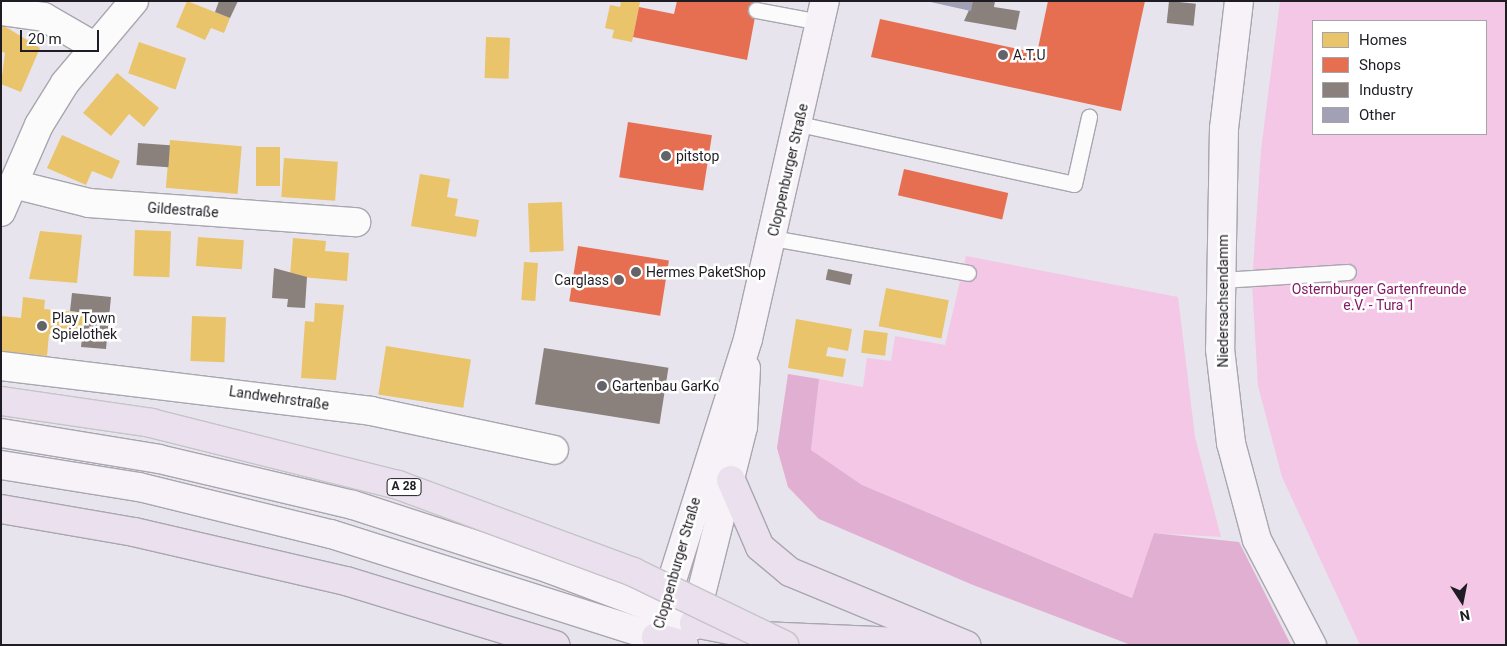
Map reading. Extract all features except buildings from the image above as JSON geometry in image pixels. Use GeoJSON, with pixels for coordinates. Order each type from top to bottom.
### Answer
{"type":"FeatureCollection","features":[{"type":"Feature","properties":{"kind":"highway","name":"A 28"},"geometry":{"type":"LineString","coordinates":[[1,401],[151,423],[398,485],[633,572],[784,645]]}},
{"type":"Feature","properties":{"kind":"highway"},"geometry":{"type":"LineString","coordinates":[[731,480],[748,527],[779,564],[822,586],[966,645]]}},
{"type":"Feature","properties":{"kind":"highway"},"geometry":{"type":"LineString","coordinates":[[1,509],[134,532],[346,581],[556,645]]}},
{"type":"Feature","properties":{"kind":"highway"},"geometry":{"type":"LineString","coordinates":[[689,638],[761,636],[950,645]]}},
{"type":"Feature","properties":{"kind":"main road","name":"Niedersachsendamm"},"geometry":{"type":"LineString","coordinates":[[1239,1],[1224,128],[1220,349],[1231,443],[1256,540],[1312,645]]}},
{"type":"Feature","properties":{"kind":"main road","name":"Cloppenburger Straße"},"geometry":{"type":"LineString","coordinates":[[657,631],[748,339],[799,124],[823,12]]}},
{"type":"Feature","properties":{"kind":"main road","name":"Cloppenburger Straße"},"geometry":{"type":"LineString","coordinates":[[689,638],[731,480],[743,427],[748,339]]}},
{"type":"Feature","properties":{"kind":"main road"},"geometry":{"type":"LineString","coordinates":[[1,433],[159,459],[353,505],[550,569],[657,631]]}},
{"type":"Feature","properties":{"kind":"main road"},"geometry":{"type":"LineString","coordinates":[[1,465],[139,486],[331,534],[657,631],[689,638]]}},
{"type":"Feature","properties":{"kind":"street"},"geometry":{"type":"LineString","coordinates":[[1,212],[39,126],[94,46],[134,1]]}},
{"type":"Feature","properties":{"kind":"street"},"geometry":{"type":"LineString","coordinates":[[1,10],[44,17],[94,46]]}},
{"type":"Feature","properties":{"kind":"street","name":"Gildestraße"},"geometry":{"type":"LineString","coordinates":[[13,184],[89,203],[356,222]]}},
{"type":"Feature","properties":{"kind":"street","name":"Landwehrstraße"},"geometry":{"type":"LineString","coordinates":[[1,366],[371,411],[554,450]]}},
{"type":"Feature","properties":{"kind":"lane"},"geometry":{"type":"LineString","coordinates":[[756,10],[823,12]]}},
{"type":"Feature","properties":{"kind":"lane"},"geometry":{"type":"LineString","coordinates":[[799,124],[1074,184],[1089,116]]}},
{"type":"Feature","properties":{"kind":"lane"},"geometry":{"type":"LineString","coordinates":[[772,238],[968,273]]}},
{"type":"Feature","properties":{"kind":"lane"},"geometry":{"type":"LineString","coordinates":[[1222,280],[1348,272]]}},
{"type":"Feature","properties":{"kind":"green space","name":"Osternburger Gartenfreunde e.V. - Tura 1"},"geometry":{"type":"Polygon","coordinates":[[[1280,1],[1506,1],[1506,645],[1360,645],[1282,477],[1258,386],[1252,284],[1261,150],[1280,1]]]}},
{"type":"Feature","properties":{"kind":"green space"},"geometry":{"type":"Polygon","coordinates":[[[966,256],[1178,297],[1195,437],[1221,537],[1154,533],[1133,598],[862,485],[811,450],[819,379],[863,387],[867,358],[891,361],[895,336],[945,345],[966,256]]]}},
{"type":"Feature","properties":{"kind":"shaded area"},"geometry":{"type":"Polygon","coordinates":[[[788,374],[819,379],[811,450],[862,485],[1132,598],[1154,533],[1239,542],[1291,645],[1131,645],[973,585],[819,519],[788,487],[777,448],[788,374]]]}},
{"type":"Feature","properties":{"kind":"place","name":"A.T.U"},"geometry":{"type":"Point","coordinates":[1003,55]}},
{"type":"Feature","properties":{"kind":"place","name":"pitstop"},"geometry":{"type":"Point","coordinates":[666,156]}},
{"type":"Feature","properties":{"kind":"place","name":"Hermes PaketShop"},"geometry":{"type":"Point","coordinates":[636,272]}},
{"type":"Feature","properties":{"kind":"place","name":"Carglass"},"geometry":{"type":"Point","coordinates":[619,280]}},
{"type":"Feature","properties":{"kind":"place","name":"Play Town Spielothek"},"geometry":{"type":"Point","coordinates":[42,326]}},
{"type":"Feature","properties":{"kind":"place","name":"Gartenbau GarKo"},"geometry":{"type":"Point","coordinates":[602,386]}}]}
